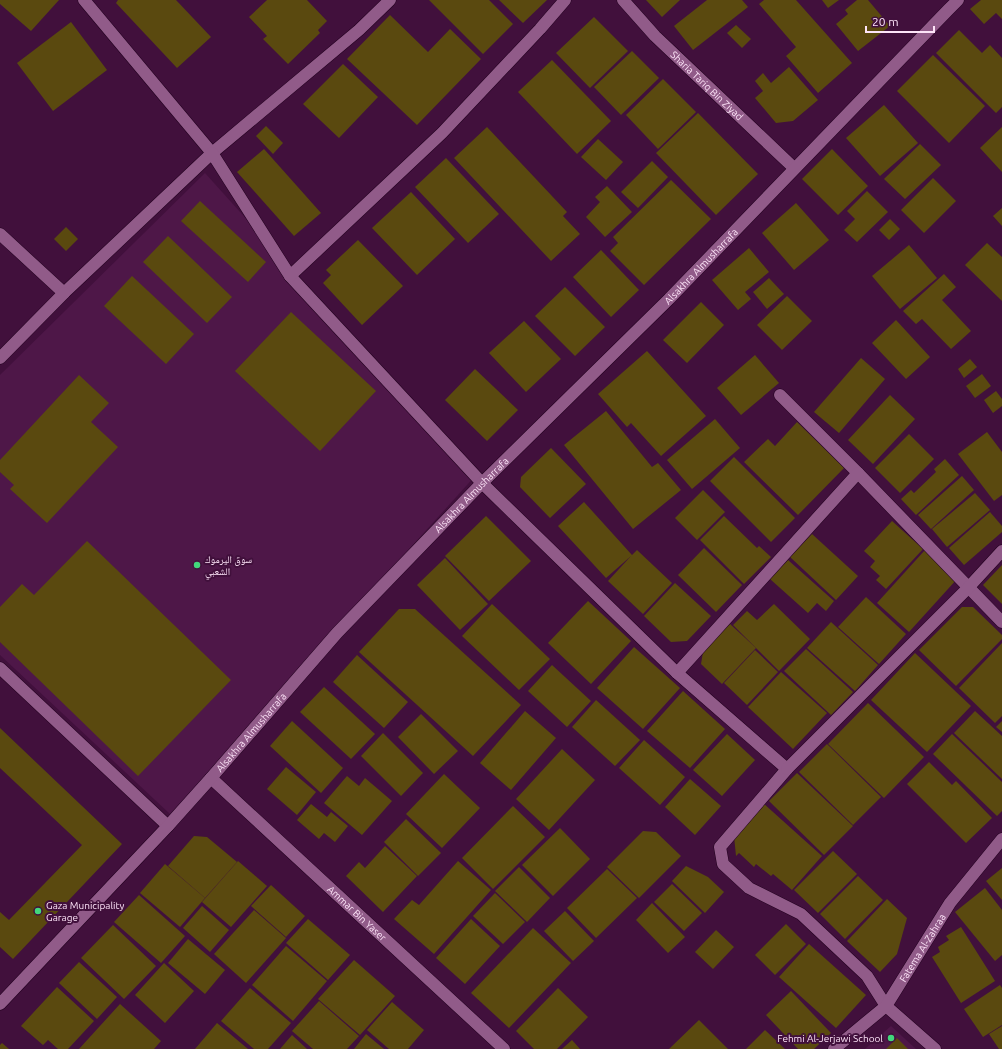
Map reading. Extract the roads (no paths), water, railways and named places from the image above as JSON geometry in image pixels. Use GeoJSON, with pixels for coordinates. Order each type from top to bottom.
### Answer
{"type":"FeatureCollection","features":[{"type":"Feature","properties":{"kind":"street"},"geometry":{"type":"LineString","coordinates":[[0,358],[64,294],[212,153],[359,30],[390,0]]}},
{"type":"Feature","properties":{"kind":"street"},"geometry":{"type":"LineString","coordinates":[[290,276],[442,133],[566,0]]}},
{"type":"Feature","properties":{"kind":"street","name":"Sharia Tariq Bin Ziyad"},"geometry":{"type":"LineString","coordinates":[[623,0],[655,36],[794,168]]}},
{"type":"Feature","properties":{"kind":"street","name":"Alsakhra Almusharrafa"},"geometry":{"type":"LineString","coordinates":[[0,1004],[168,826],[337,633],[482,483],[669,299],[958,0]]}},
{"type":"Feature","properties":{"kind":"street"},"geometry":{"type":"LineString","coordinates":[[88,1],[212,153],[290,276],[482,483],[677,673],[787,769]]}},
{"type":"Feature","properties":{"kind":"street"},"geometry":{"type":"LineString","coordinates":[[0,234],[64,294]]}},
{"type":"Feature","properties":{"kind":"street"},"geometry":{"type":"LineString","coordinates":[[780,395],[858,473],[1002,622]]}},
{"type":"Feature","properties":{"kind":"street"},"geometry":{"type":"LineString","coordinates":[[677,673],[858,473]]}},
{"type":"Feature","properties":{"kind":"street"},"geometry":{"type":"LineString","coordinates":[[935,1049],[886,1006],[867,976],[801,914],[749,888],[723,864],[720,847],[787,769],[968,588],[1002,551]]}},
{"type":"Feature","properties":{"kind":"street"},"geometry":{"type":"LineString","coordinates":[[0,668],[168,826]]}},
{"type":"Feature","properties":{"kind":"street","name":"Ammar Bin Yaser"},"geometry":{"type":"LineString","coordinates":[[210,778],[504,1049]]}},
{"type":"Feature","properties":{"kind":"street","name":"Fatema Al-Zahraa"},"geometry":{"type":"LineString","coordinates":[[834,1049],[886,1006],[950,903],[1002,838]]}},
{"type":"Feature","properties":{"kind":"place","name":"سوق اليرموك الشعبي"},"geometry":{"type":"Point","coordinates":[197,565]}},
{"type":"Feature","properties":{"kind":"place","name":"Gaza Municipality Garage"},"geometry":{"type":"Point","coordinates":[38,911]}},
{"type":"Feature","properties":{"kind":"place","name":"Fehmi Al-Jerjawi School"},"geometry":{"type":"Point","coordinates":[891,1038]}}]}
